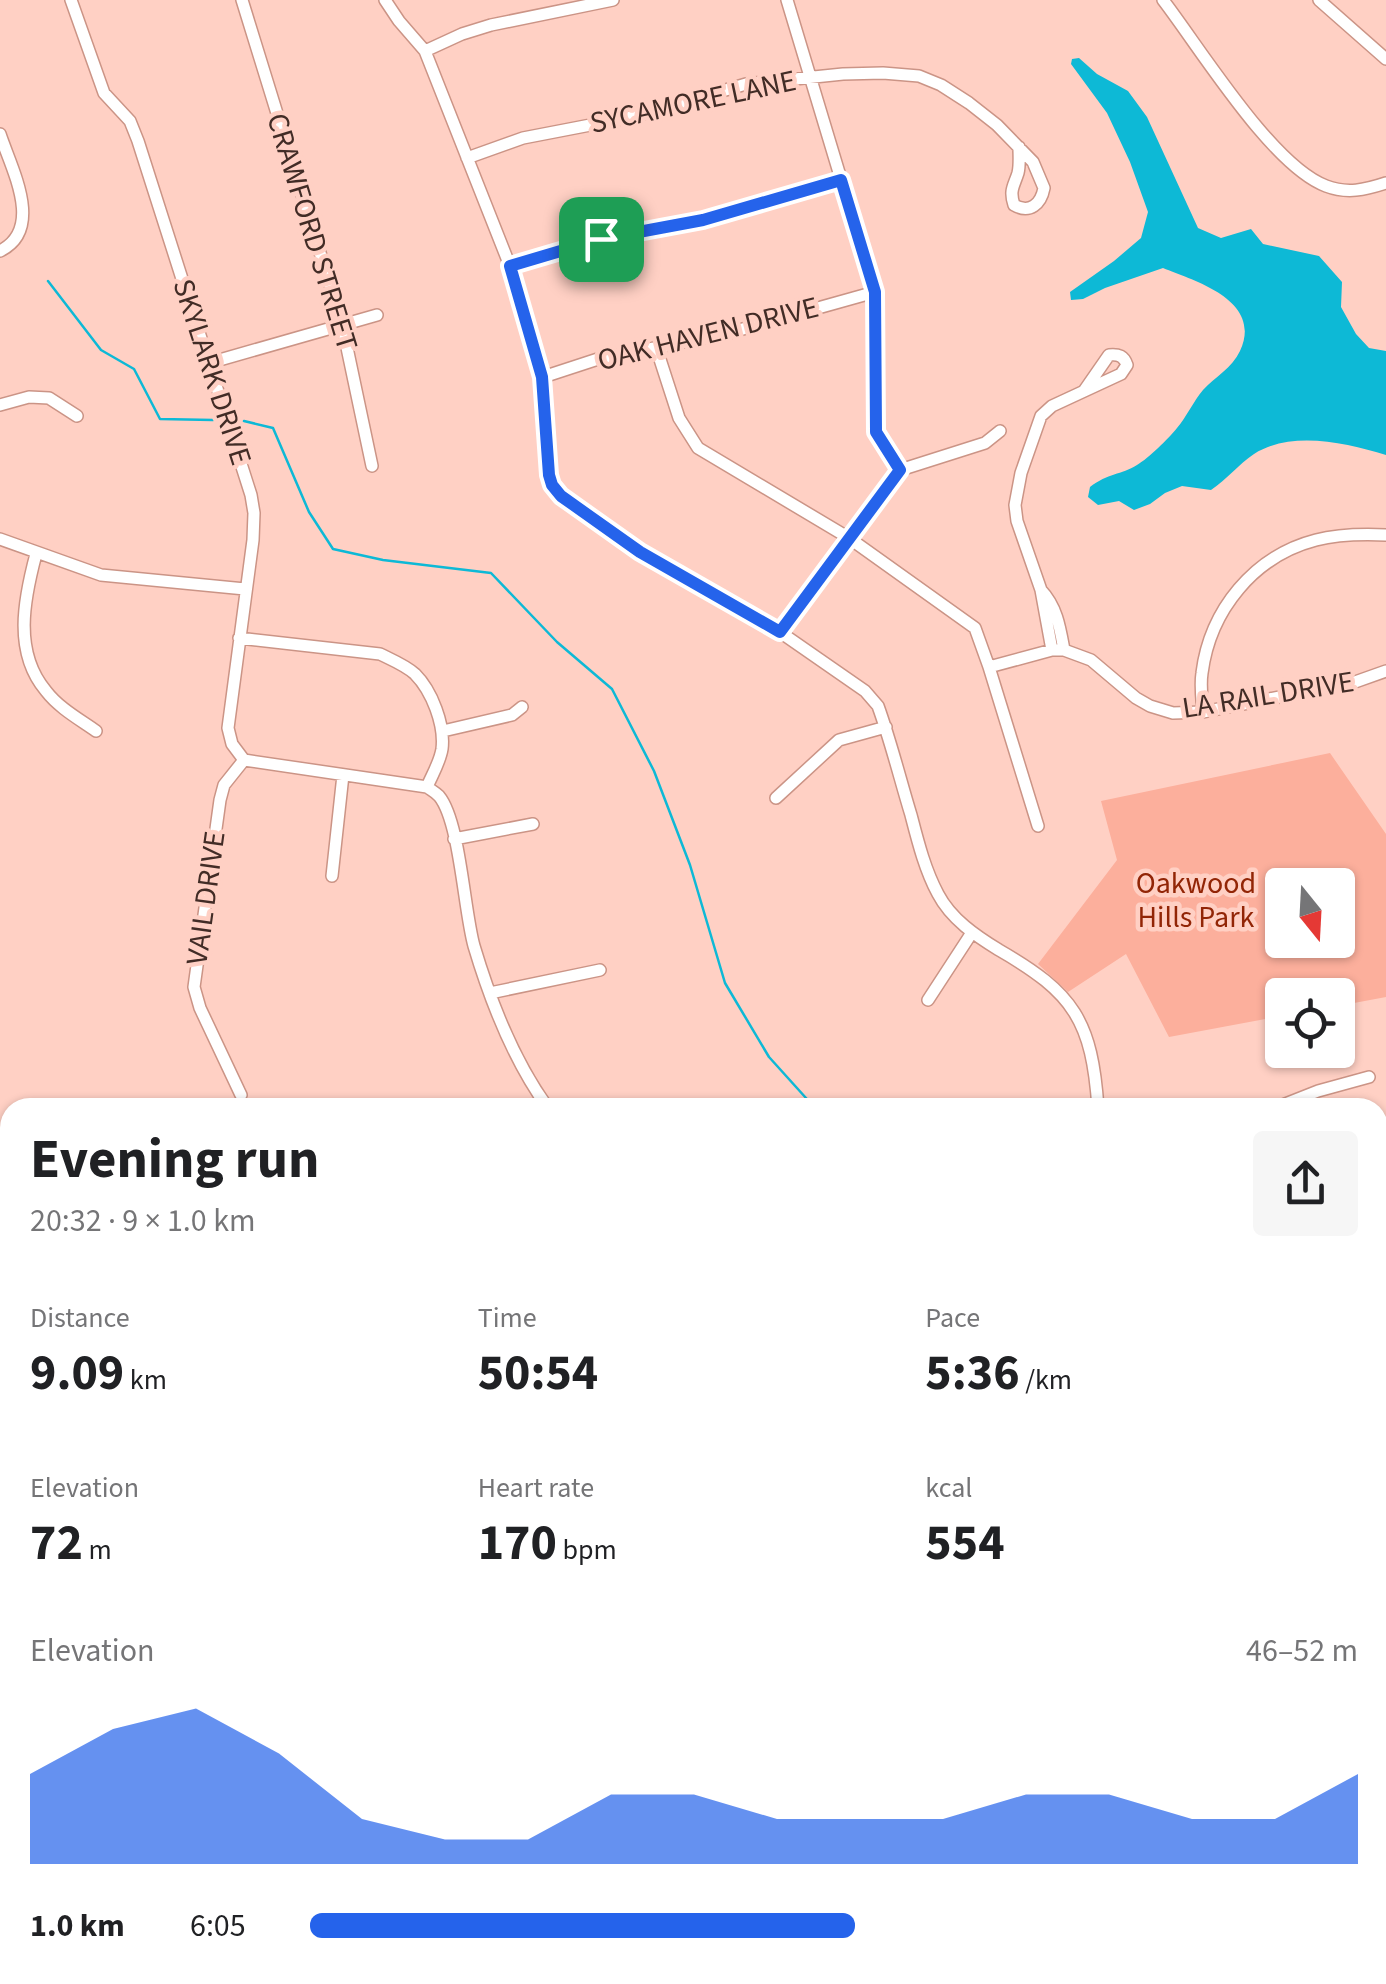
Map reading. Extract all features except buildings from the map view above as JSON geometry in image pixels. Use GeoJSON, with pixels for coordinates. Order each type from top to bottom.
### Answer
{"type":"FeatureCollection","features":[{"type":"Feature","properties":{"kind":"street","name":"SKYLARK DRIVE"},"geometry":{"type":"LineString","coordinates":[[72,0],[104,92],[130,121],[138,141],[251,496],[254,513],[228,728],[232,744],[244,760]]}},
{"type":"Feature","properties":{"kind":"street","name":"CRAWFORD STREET"},"geometry":{"type":"LineString","coordinates":[[242,0],[342,324],[372,466]]}},
{"type":"Feature","properties":{"kind":"street"},"geometry":{"type":"LineString","coordinates":[[385,0],[426,51],[510,266],[542,377],[552,485],[561,496],[640,552],[780,632],[865,691],[878,706],[886,727],[922,855],[940,897],[971,934],[1048,980],[1078,1017],[1092,1053],[1097,1098]]}},
{"type":"Feature","properties":{"kind":"street"},"geometry":{"type":"LineString","coordinates":[[426,51],[491,25],[614,0]]}},
{"type":"Feature","properties":{"kind":"street"},"geometry":{"type":"LineString","coordinates":[[787,0],[875,292],[876,432],[900,470]]}},
{"type":"Feature","properties":{"kind":"street"},"geometry":{"type":"LineString","coordinates":[[1164,0],[1262,135],[1304,174],[1324,186],[1343,190],[1364,191],[1386,184]]}},
{"type":"Feature","properties":{"kind":"street"},"geometry":{"type":"LineString","coordinates":[[1319,0],[1386,59]]}},
{"type":"Feature","properties":{"kind":"street","name":"SYCAMORE LANE"},"geometry":{"type":"LineString","coordinates":[[467,158],[524,138],[637,116],[746,84],[843,74],[918,76],[969,103],[998,125],[1019,147],[1032,162],[1044,188],[1038,203],[1030,208],[1014,205],[1011,197],[1019,147]]}},
{"type":"Feature","properties":{"kind":"street"},"geometry":{"type":"LineString","coordinates":[[0,134],[23,205],[20,233],[10,246],[0,250]]}},
{"type":"Feature","properties":{"kind":"street"},"geometry":{"type":"LineString","coordinates":[[510,266],[601,239],[703,220],[841,180]]}},
{"type":"Feature","properties":{"kind":"street","name":"OAK HAVEN DRIVE"},"geometry":{"type":"LineString","coordinates":[[542,377],[598,359],[726,334],[875,292]]}},
{"type":"Feature","properties":{"kind":"street"},"geometry":{"type":"LineString","coordinates":[[209,364],[377,314]]}},
{"type":"Feature","properties":{"kind":"street"},"geometry":{"type":"LineString","coordinates":[[656,348],[679,418],[698,448],[848,538],[974,628],[1038,826]]}},
{"type":"Feature","properties":{"kind":"street"},"geometry":{"type":"LineString","coordinates":[[989,667],[1058,650],[1056,614],[1041,590],[1015,505],[1020,473],[1040,416],[1084,391]]}},
{"type":"Feature","properties":{"kind":"street"},"geometry":{"type":"LineString","coordinates":[[0,405],[29,397],[50,398],[77,416]]}},
{"type":"Feature","properties":{"kind":"street"},"geometry":{"type":"LineString","coordinates":[[780,632],[900,470],[985,443],[1000,431]]}},
{"type":"Feature","properties":{"kind":"street"},"geometry":{"type":"LineString","coordinates":[[1203,712],[1201,677],[1207,646],[1214,625],[1241,585],[1271,559],[1314,540],[1386,535]]}},
{"type":"Feature","properties":{"kind":"street"},"geometry":{"type":"LineString","coordinates":[[0,539],[100,575],[245,589]]}},
{"type":"Feature","properties":{"kind":"street"},"geometry":{"type":"LineString","coordinates":[[36,554],[23,614],[30,664],[45,690],[96,731]]}},
{"type":"Feature","properties":{"kind":"street"},"geometry":{"type":"LineString","coordinates":[[239,638],[380,654],[418,676],[443,732],[442,753],[427,786]]}},
{"type":"Feature","properties":{"kind":"street","name":"LA RAIL DRIVE"},"geometry":{"type":"LineString","coordinates":[[1058,650],[1091,660],[1136,698],[1173,712],[1203,712],[1355,682],[1386,671]]}},
{"type":"Feature","properties":{"kind":"street"},"geometry":{"type":"LineString","coordinates":[[443,732],[512,715],[522,707]]}},
{"type":"Feature","properties":{"kind":"street"},"geometry":{"type":"LineString","coordinates":[[776,798],[839,740],[886,727]]}},
{"type":"Feature","properties":{"kind":"street"},"geometry":{"type":"LineString","coordinates":[[244,760],[427,786],[440,797],[450,818],[473,943],[511,1046],[542,1098]]}},
{"type":"Feature","properties":{"kind":"street","name":"VAIL DRIVE"},"geometry":{"type":"LineString","coordinates":[[240,1095],[194,987],[220,800],[224,785],[244,760]]}},
{"type":"Feature","properties":{"kind":"street"},"geometry":{"type":"LineString","coordinates":[[332,876],[343,775]]}},
{"type":"Feature","properties":{"kind":"street"},"geometry":{"type":"LineString","coordinates":[[454,839],[532,824]]}},
{"type":"Feature","properties":{"kind":"street"},"geometry":{"type":"LineString","coordinates":[[928,1000],[971,934]]}},
{"type":"Feature","properties":{"kind":"street"},"geometry":{"type":"LineString","coordinates":[[490,992],[600,970]]}},
{"type":"Feature","properties":{"kind":"street"},"geometry":{"type":"LineString","coordinates":[[1301,1098],[1368,1077]]}},
{"type":"Feature","properties":{"kind":"green space","name":"Oakwood Hills Park"},"geometry":{"type":"Polygon","coordinates":[[[1330,753],[1386,834],[1386,997],[1355,1003],[1355,978],[1265,978],[1265,1019],[1169,1037],[1126,954],[1068,992],[1038,964],[1117,860],[1101,801],[1330,753]]]}},
{"type":"Feature","properties":{"kind":"water"},"geometry":{"type":"Polygon","coordinates":[[[1079,58],[1097,74],[1128,91],[1147,117],[1198,228],[1221,238],[1251,229],[1263,244],[1319,256],[1342,282],[1341,307],[1356,334],[1369,348],[1386,351],[1386,455],[1337,443],[1285,442],[1254,454],[1211,490],[1182,486],[1134,510],[1119,501],[1098,505],[1088,497],[1090,487],[1137,465],[1169,437],[1203,390],[1237,357],[1245,334],[1243,319],[1223,296],[1163,268],[1071,300],[1070,292],[1141,238],[1148,212],[1107,113],[1071,64],[1072,59],[1079,58]]]}},
{"type":"Feature","properties":{"kind":"waterway"},"geometry":{"type":"LineString","coordinates":[[48,281],[101,350],[134,369],[160,419],[213,420]]}},
{"type":"Feature","properties":{"kind":"waterway"},"geometry":{"type":"LineString","coordinates":[[244,421],[273,428],[309,512],[333,549],[383,560],[491,573],[557,642],[612,689],[654,771],[690,865],[725,983],[769,1057],[806,1098]]}},
{"type":"Feature","properties":{"kind":"route"},"geometry":{"type":"LineString","coordinates":[[841,180],[875,292],[876,432],[900,470],[780,632],[640,552],[561,496],[552,485],[542,377],[510,266],[601,239],[703,220],[841,180]]}}]}
